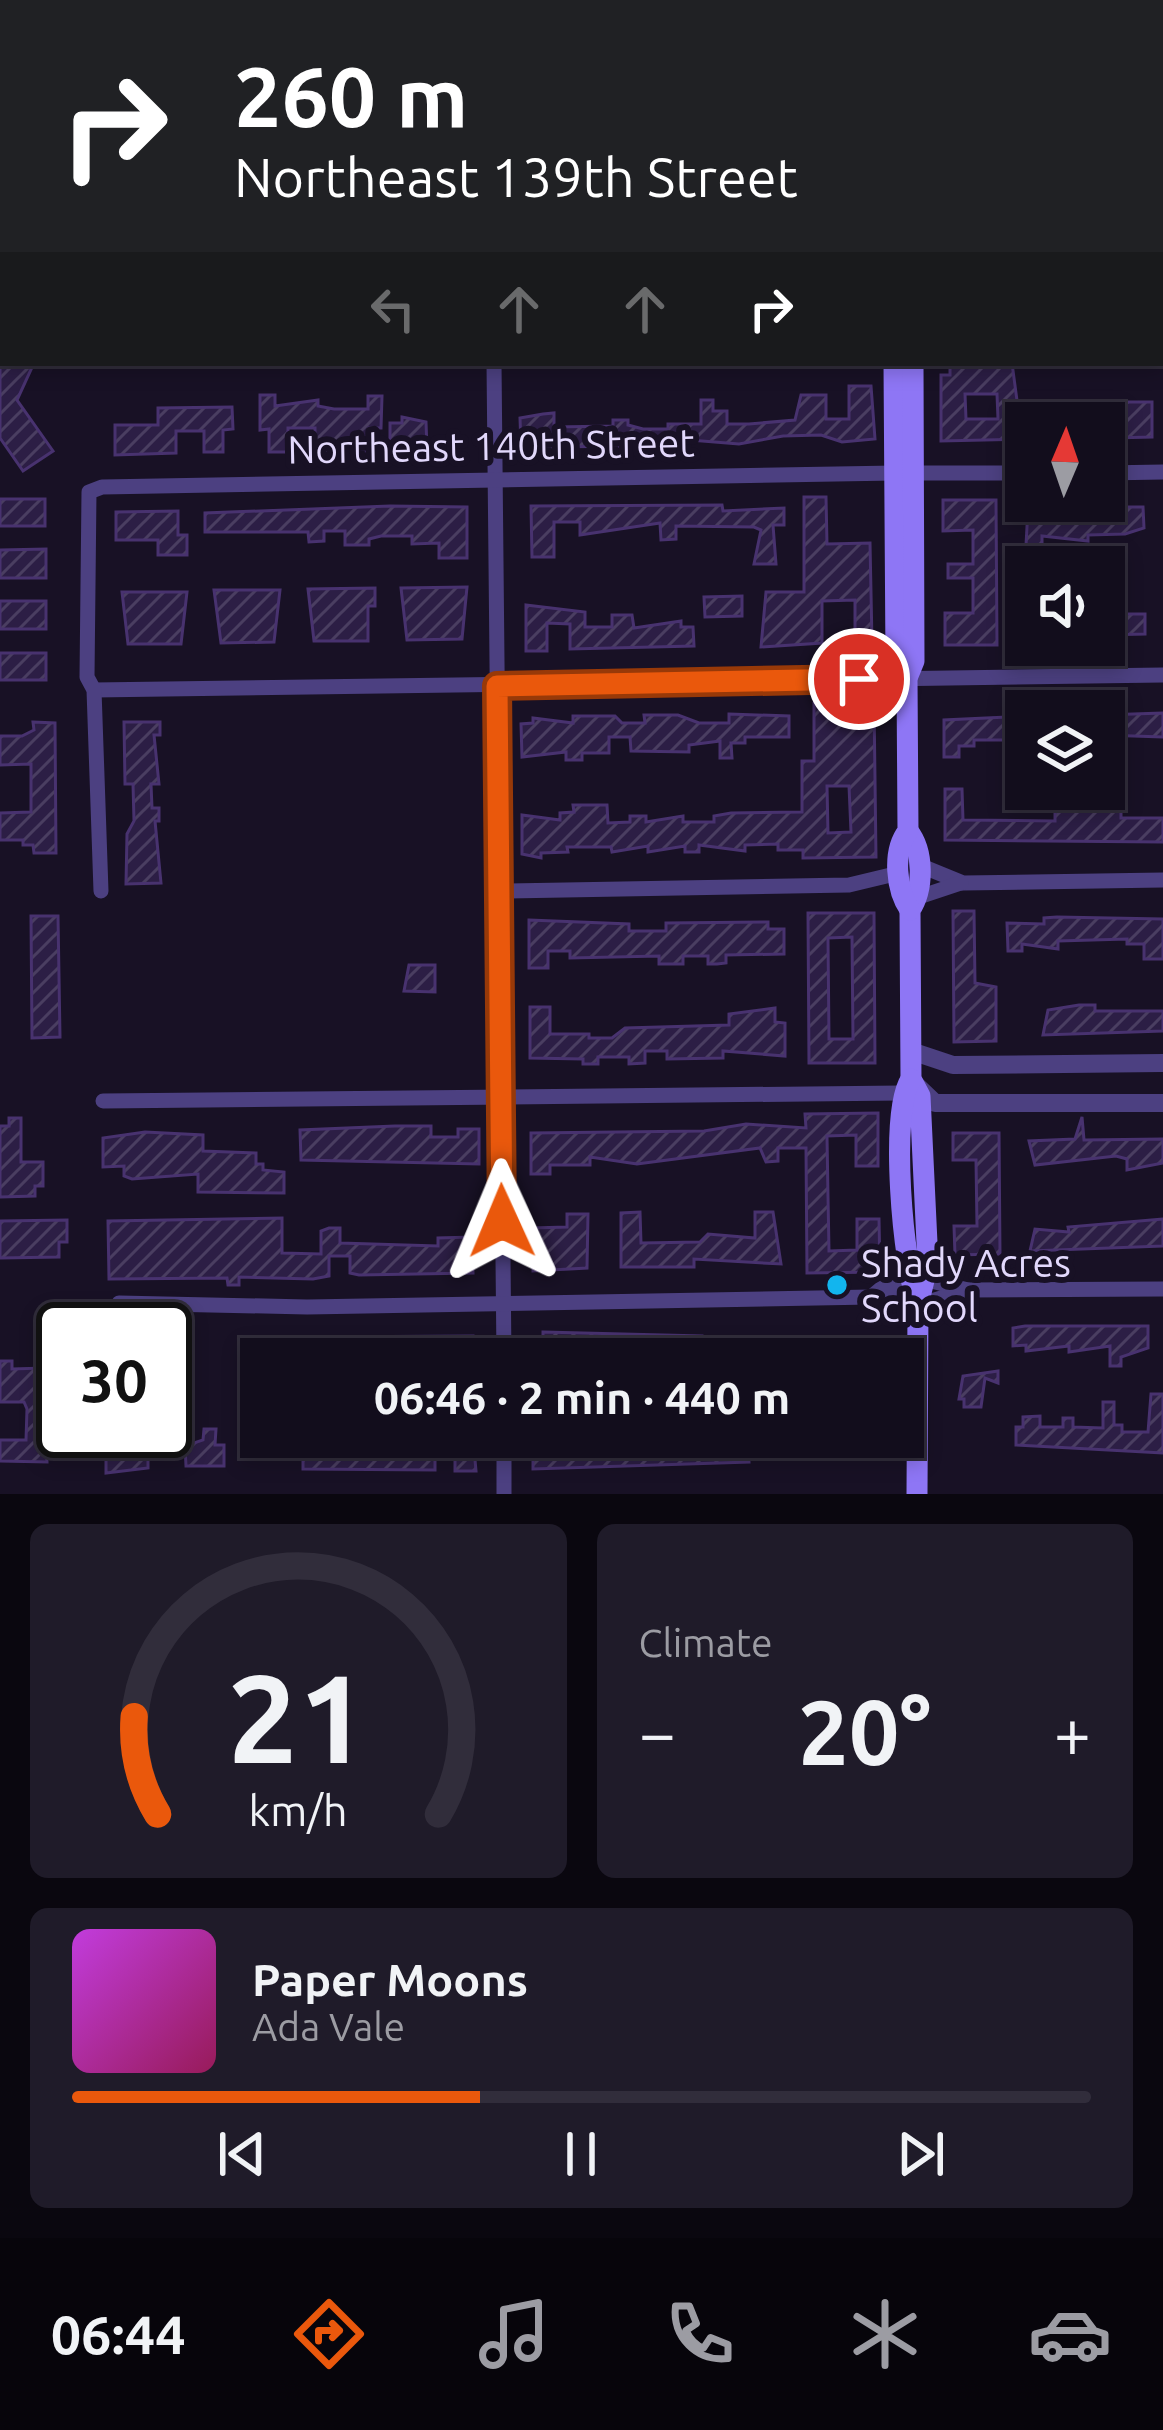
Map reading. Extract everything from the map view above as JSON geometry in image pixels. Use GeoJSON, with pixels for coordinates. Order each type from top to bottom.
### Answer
{"type":"FeatureCollection","features":[{"type":"Feature","properties":{"kind":"main road"},"geometry":{"type":"LineString","coordinates":[[894,366],[907,467]]}},
{"type":"Feature","properties":{"kind":"main road"},"geometry":{"type":"LineString","coordinates":[[904,366],[914,661],[907,678],[908,831],[899,842],[909,869],[899,895],[914,903],[906,1086],[920,1096],[917,1494]]}},
{"type":"Feature","properties":{"kind":"main road"},"geometry":{"type":"LineString","coordinates":[[907,467],[913,366]]}},
{"type":"Feature","properties":{"kind":"street"},"geometry":{"type":"LineString","coordinates":[[494,366],[504,1338]]}},
{"type":"Feature","properties":{"kind":"street","name":"Northeast 140th Street"},"geometry":{"type":"LineString","coordinates":[[94,690],[87,676],[89,492],[102,487],[907,467],[1005,472]]}},
{"type":"Feature","properties":{"kind":"street"},"geometry":{"type":"LineString","coordinates":[[1125,472],[1163,472]]}},
{"type":"Feature","properties":{"kind":"street"},"geometry":{"type":"LineString","coordinates":[[101,891],[94,690],[1163,675]]}},
{"type":"Feature","properties":{"kind":"street"},"geometry":{"type":"LineString","coordinates":[[501,891],[849,885],[909,869],[964,883],[1163,880]]}},
{"type":"Feature","properties":{"kind":"street"},"geometry":{"type":"LineString","coordinates":[[849,885],[914,903],[964,883]]}},
{"type":"Feature","properties":{"kind":"street"},"geometry":{"type":"LineString","coordinates":[[910,1051],[953,1065],[1163,1063]]}},
{"type":"Feature","properties":{"kind":"street"},"geometry":{"type":"LineString","coordinates":[[1126,1064],[1127,1104]]}},
{"type":"Feature","properties":{"kind":"street"},"geometry":{"type":"LineString","coordinates":[[103,1102],[500,1098],[906,1086],[935,1103],[1163,1103]]}},
{"type":"Feature","properties":{"kind":"street"},"geometry":{"type":"LineString","coordinates":[[192,1303],[504,1303],[871,1297],[919,1290],[1163,1289]]}},
{"type":"Feature","properties":{"kind":"street"},"geometry":{"type":"LineString","coordinates":[[919,1290],[968,1290]]}},
{"type":"Feature","properties":{"kind":"street"},"geometry":{"type":"LineString","coordinates":[[504,1458],[504,1494]]}},
{"type":"Feature","properties":{"kind":"building"},"geometry":{"type":"Polygon","coordinates":[[[0,366],[33,366],[17,400],[53,451],[23,471],[0,438],[0,366]]]}},
{"type":"Feature","properties":{"kind":"building"},"geometry":{"type":"Polygon","coordinates":[[[950,366],[1012,366],[1017,402],[1005,402],[1005,439],[941,441],[941,375],[950,375],[950,366]],[[965,394],[966,419],[998,419],[997,394],[965,394]]]}},
{"type":"Feature","properties":{"kind":"building"},"geometry":{"type":"Polygon","coordinates":[[[849,386],[871,386],[875,439],[842,442],[821,435],[739,444],[675,440],[676,446],[521,447],[520,418],[554,413],[554,427],[613,426],[613,420],[628,420],[628,425],[643,429],[668,429],[668,424],[701,424],[701,400],[713,400],[713,411],[727,411],[727,424],[749,424],[795,420],[801,395],[826,395],[826,419],[849,419],[849,386]]]}},
{"type":"Feature","properties":{"kind":"building"},"geometry":{"type":"Polygon","coordinates":[[[260,395],[275,395],[275,406],[318,400],[318,406],[334,409],[368,409],[368,396],[382,396],[381,428],[369,428],[369,451],[315,450],[315,428],[288,428],[288,452],[269,452],[269,429],[260,430],[260,395]]]}},
{"type":"Feature","properties":{"kind":"building"},"geometry":{"type":"Polygon","coordinates":[[[1125,402],[1152,402],[1152,437],[1125,438],[1125,402]]]}},
{"type":"Feature","properties":{"kind":"building"},"geometry":{"type":"Polygon","coordinates":[[[232,407],[233,429],[223,430],[223,452],[204,452],[204,431],[176,431],[176,453],[115,455],[115,425],[158,425],[158,408],[232,407]]]}},
{"type":"Feature","properties":{"kind":"building"},"geometry":{"type":"Polygon","coordinates":[[[402,417],[426,422],[427,449],[390,449],[390,423],[402,423],[402,417]]]}},
{"type":"Feature","properties":{"kind":"building"},"geometry":{"type":"Polygon","coordinates":[[[804,497],[826,497],[827,544],[870,543],[872,642],[855,643],[855,600],[822,601],[822,643],[761,647],[766,592],[804,592],[804,497]]]}},
{"type":"Feature","properties":{"kind":"building"},"geometry":{"type":"Polygon","coordinates":[[[0,499],[45,499],[45,526],[0,526],[0,499]]]}},
{"type":"Feature","properties":{"kind":"building"},"geometry":{"type":"Polygon","coordinates":[[[943,500],[996,500],[997,645],[945,645],[945,613],[973,613],[973,578],[948,578],[948,564],[973,564],[973,530],[943,531],[943,500]]]}},
{"type":"Feature","properties":{"kind":"building"},"geometry":{"type":"Polygon","coordinates":[[[722,505],[723,511],[784,508],[784,525],[773,525],[776,564],[754,564],[761,530],[754,527],[676,526],[676,539],[661,540],[660,523],[580,535],[580,522],[554,522],[554,557],[532,557],[531,506],[722,505]]]}},
{"type":"Feature","properties":{"kind":"building"},"geometry":{"type":"Polygon","coordinates":[[[467,507],[467,558],[439,558],[439,543],[412,544],[412,536],[381,536],[369,539],[369,545],[345,545],[345,531],[324,531],[324,541],[309,542],[308,532],[205,532],[205,513],[467,507]]]}},
{"type":"Feature","properties":{"kind":"building"},"geometry":{"type":"Polygon","coordinates":[[[1125,507],[1143,507],[1144,528],[1088,535],[1088,541],[1042,536],[1042,546],[1026,546],[1027,522],[1125,522],[1125,507]]]}},
{"type":"Feature","properties":{"kind":"building"},"geometry":{"type":"Polygon","coordinates":[[[178,511],[178,535],[187,535],[187,555],[158,555],[158,540],[116,540],[116,512],[178,511]]]}},
{"type":"Feature","properties":{"kind":"building"},"geometry":{"type":"Polygon","coordinates":[[[46,549],[46,578],[0,578],[0,550],[46,549]]]}},
{"type":"Feature","properties":{"kind":"building"},"geometry":{"type":"Polygon","coordinates":[[[467,587],[462,639],[407,640],[401,588],[467,587]]]}},
{"type":"Feature","properties":{"kind":"building"},"geometry":{"type":"Polygon","coordinates":[[[375,588],[375,606],[368,606],[368,641],[314,641],[308,589],[375,588]]]}},
{"type":"Feature","properties":{"kind":"building"},"geometry":{"type":"Polygon","coordinates":[[[214,590],[280,590],[274,642],[221,643],[214,590]]]}},
{"type":"Feature","properties":{"kind":"building"},"geometry":{"type":"Polygon","coordinates":[[[122,592],[187,592],[181,644],[128,644],[122,592]]]}},
{"type":"Feature","properties":{"kind":"building"},"geometry":{"type":"Polygon","coordinates":[[[742,596],[742,616],[705,617],[704,597],[742,596]]]}},
{"type":"Feature","properties":{"kind":"building"},"geometry":{"type":"Polygon","coordinates":[[[0,601],[46,601],[46,629],[0,629],[0,601]]]}},
{"type":"Feature","properties":{"kind":"building"},"geometry":{"type":"Polygon","coordinates":[[[526,605],[585,612],[585,627],[612,627],[612,615],[632,615],[634,628],[681,621],[681,627],[693,627],[694,646],[570,649],[570,624],[547,623],[547,651],[526,651],[526,605]]]}},
{"type":"Feature","properties":{"kind":"building"},"geometry":{"type":"Polygon","coordinates":[[[1125,614],[1145,614],[1145,634],[1125,634],[1125,614]]]}},
{"type":"Feature","properties":{"kind":"building"},"geometry":{"type":"Polygon","coordinates":[[[0,653],[46,653],[46,680],[0,680],[0,653]]]}},
{"type":"Feature","properties":{"kind":"building"},"geometry":{"type":"Polygon","coordinates":[[[874,702],[876,857],[803,858],[803,850],[778,850],[778,844],[745,845],[745,851],[699,845],[699,852],[685,852],[685,846],[648,852],[648,846],[612,852],[611,847],[567,847],[568,852],[541,853],[541,858],[522,854],[522,815],[560,820],[560,813],[574,812],[573,805],[607,805],[608,823],[630,822],[630,816],[646,816],[646,822],[683,816],[683,822],[714,822],[714,816],[731,813],[802,812],[802,761],[814,761],[814,703],[874,702]],[[827,786],[828,833],[851,832],[849,786],[827,786]]]}},
{"type":"Feature","properties":{"kind":"building"},"geometry":{"type":"Polygon","coordinates":[[[1163,713],[1163,737],[1125,736],[1125,714],[1163,713]]]}},
{"type":"Feature","properties":{"kind":"building"},"geometry":{"type":"Polygon","coordinates":[[[729,714],[789,716],[789,737],[745,737],[745,743],[731,743],[732,758],[720,758],[720,741],[689,745],[689,752],[631,751],[630,737],[609,737],[609,753],[582,753],[582,760],[566,760],[566,752],[522,757],[521,724],[533,723],[533,718],[573,723],[573,716],[615,716],[622,723],[645,723],[644,715],[678,715],[699,723],[729,723],[729,714]]]}},
{"type":"Feature","properties":{"kind":"building"},"geometry":{"type":"Polygon","coordinates":[[[1005,717],[1005,740],[974,740],[974,746],[959,746],[959,757],[944,757],[944,720],[1005,717]]]}},
{"type":"Feature","properties":{"kind":"building"},"geometry":{"type":"Polygon","coordinates":[[[33,722],[55,723],[56,853],[34,853],[33,845],[23,845],[23,840],[0,840],[0,813],[31,812],[31,764],[0,765],[0,736],[22,736],[34,730],[33,722]]]}},
{"type":"Feature","properties":{"kind":"building"},"geometry":{"type":"Polygon","coordinates":[[[124,722],[160,722],[160,735],[154,735],[159,784],[151,784],[152,808],[159,808],[159,821],[155,821],[161,883],[126,884],[127,834],[134,821],[133,784],[125,784],[124,722]]]}},
{"type":"Feature","properties":{"kind":"building"},"geometry":{"type":"Polygon","coordinates":[[[945,789],[962,789],[963,820],[1055,821],[1055,812],[1081,810],[1121,810],[1121,818],[1163,818],[1163,842],[945,840],[945,789]]]}},
{"type":"Feature","properties":{"kind":"building"},"geometry":{"type":"Polygon","coordinates":[[[953,911],[974,911],[975,983],[996,987],[996,1041],[954,1042],[953,911]]]}},
{"type":"Feature","properties":{"kind":"building"},"geometry":{"type":"Polygon","coordinates":[[[808,913],[874,913],[875,1063],[809,1063],[808,913]],[[852,937],[828,938],[829,1039],[853,1039],[852,937]]]}},
{"type":"Feature","properties":{"kind":"building"},"geometry":{"type":"Polygon","coordinates":[[[31,916],[58,916],[60,1037],[32,1038],[31,916]]]}},
{"type":"Feature","properties":{"kind":"building"},"geometry":{"type":"Polygon","coordinates":[[[1044,918],[1163,919],[1163,959],[1144,959],[1144,944],[1127,944],[1127,939],[1058,941],[1058,949],[1022,944],[1022,951],[1008,951],[1007,923],[1044,924],[1044,918]]]}},
{"type":"Feature","properties":{"kind":"building"},"geometry":{"type":"Polygon","coordinates":[[[529,920],[629,924],[629,931],[666,931],[666,923],[768,922],[768,929],[784,929],[784,954],[726,955],[726,963],[717,964],[708,964],[708,956],[683,956],[683,964],[659,964],[659,956],[570,958],[570,951],[548,951],[548,968],[529,968],[529,920]]]}},
{"type":"Feature","properties":{"kind":"building"},"geometry":{"type":"Polygon","coordinates":[[[409,965],[435,965],[435,992],[404,991],[409,965]]]}},
{"type":"Feature","properties":{"kind":"building"},"geometry":{"type":"Polygon","coordinates":[[[1095,1005],[1095,1011],[1163,1011],[1163,1031],[1043,1035],[1048,1010],[1095,1005]]]}},
{"type":"Feature","properties":{"kind":"building"},"geometry":{"type":"Polygon","coordinates":[[[530,1007],[550,1007],[550,1034],[589,1034],[589,1038],[612,1038],[625,1028],[729,1025],[729,1014],[775,1008],[775,1022],[785,1023],[785,1056],[723,1051],[723,1058],[667,1059],[667,1051],[645,1051],[645,1063],[629,1064],[629,1057],[598,1057],[598,1064],[583,1064],[583,1059],[530,1058],[530,1007]]]}},
{"type":"Feature","properties":{"kind":"building"},"geometry":{"type":"Polygon","coordinates":[[[878,1113],[878,1166],[856,1166],[856,1135],[827,1136],[829,1251],[857,1250],[857,1219],[879,1219],[880,1272],[807,1273],[806,1148],[778,1148],[778,1161],[766,1162],[760,1148],[637,1164],[590,1157],[590,1165],[550,1165],[550,1174],[531,1174],[531,1133],[704,1131],[746,1124],[806,1128],[805,1114],[878,1113]]]}},
{"type":"Feature","properties":{"kind":"building"},"geometry":{"type":"Polygon","coordinates":[[[1082,1117],[1084,1140],[1163,1139],[1163,1163],[1127,1170],[1127,1159],[1116,1156],[1035,1165],[1029,1141],[1075,1139],[1082,1117]]]}},
{"type":"Feature","properties":{"kind":"building"},"geometry":{"type":"Polygon","coordinates":[[[9,1118],[21,1118],[21,1162],[43,1162],[43,1186],[35,1186],[35,1196],[0,1197],[0,1126],[9,1126],[9,1118]]]}},
{"type":"Feature","properties":{"kind":"building"},"geometry":{"type":"Polygon","coordinates":[[[431,1126],[431,1137],[458,1137],[458,1129],[479,1129],[479,1164],[301,1160],[300,1130],[431,1126]]]}},
{"type":"Feature","properties":{"kind":"building"},"geometry":{"type":"Polygon","coordinates":[[[145,1132],[203,1135],[203,1151],[256,1153],[256,1164],[263,1164],[263,1170],[284,1172],[284,1193],[198,1192],[198,1174],[132,1179],[124,1176],[124,1166],[103,1167],[103,1138],[145,1132]]]}},
{"type":"Feature","properties":{"kind":"building"},"geometry":{"type":"Polygon","coordinates":[[[953,1133],[999,1133],[1000,1254],[955,1255],[954,1226],[977,1226],[976,1160],[953,1160],[953,1133]]]}},
{"type":"Feature","properties":{"kind":"building"},"geometry":{"type":"Polygon","coordinates":[[[640,1212],[641,1243],[700,1242],[708,1234],[755,1238],[755,1212],[773,1212],[781,1264],[694,1259],[694,1267],[621,1267],[621,1213],[640,1212]]]}},
{"type":"Feature","properties":{"kind":"building"},"geometry":{"type":"Polygon","coordinates":[[[567,1214],[588,1214],[587,1268],[533,1271],[532,1228],[567,1227],[567,1214]]]}},
{"type":"Feature","properties":{"kind":"building"},"geometry":{"type":"Polygon","coordinates":[[[282,1218],[282,1253],[321,1254],[321,1231],[329,1228],[340,1228],[340,1243],[438,1246],[438,1238],[472,1237],[473,1273],[359,1275],[350,1273],[350,1256],[329,1256],[329,1276],[313,1279],[239,1277],[239,1285],[228,1285],[227,1278],[109,1279],[108,1221],[282,1218]]]}},
{"type":"Feature","properties":{"kind":"building"},"geometry":{"type":"Polygon","coordinates":[[[1163,1219],[1163,1246],[1030,1251],[1035,1229],[1069,1232],[1068,1227],[1163,1219]]]}},
{"type":"Feature","properties":{"kind":"building"},"geometry":{"type":"Polygon","coordinates":[[[67,1220],[67,1242],[59,1242],[59,1257],[0,1258],[0,1221],[67,1220]]]}},
{"type":"Feature","properties":{"kind":"building"},"geometry":{"type":"Polygon","coordinates":[[[1025,1326],[1148,1326],[1148,1348],[1121,1357],[1121,1366],[1110,1366],[1110,1346],[1069,1352],[1069,1346],[1026,1351],[1026,1345],[1013,1346],[1013,1328],[1025,1326]]]}},
{"type":"Feature","properties":{"kind":"building"},"geometry":{"type":"Polygon","coordinates":[[[543,1332],[702,1336],[702,1338],[543,1338],[543,1332]]]}},
{"type":"Feature","properties":{"kind":"building"},"geometry":{"type":"Polygon","coordinates":[[[473,1336],[473,1338],[306,1338],[473,1336]]]}},
{"type":"Feature","properties":{"kind":"building"},"geometry":{"type":"Polygon","coordinates":[[[0,1361],[12,1361],[12,1369],[36,1368],[36,1458],[47,1458],[47,1462],[0,1461],[0,1440],[26,1440],[27,1409],[24,1402],[0,1402],[0,1361]]]}},
{"type":"Feature","properties":{"kind":"building"},"geometry":{"type":"Polygon","coordinates":[[[998,1371],[998,1383],[985,1378],[981,1407],[964,1407],[964,1399],[959,1399],[963,1376],[998,1371]]]}},
{"type":"Feature","properties":{"kind":"building"},"geometry":{"type":"Polygon","coordinates":[[[1151,1394],[1163,1394],[1163,1453],[1016,1445],[1016,1427],[1023,1427],[1023,1417],[1040,1416],[1040,1427],[1063,1427],[1063,1418],[1073,1418],[1073,1427],[1103,1428],[1103,1402],[1114,1402],[1114,1425],[1122,1425],[1122,1432],[1148,1432],[1151,1394]]]}},
{"type":"Feature","properties":{"kind":"building"},"geometry":{"type":"Polygon","coordinates":[[[204,1429],[216,1429],[215,1445],[224,1445],[224,1466],[186,1466],[186,1458],[192,1458],[192,1444],[203,1440],[204,1429]]]}},
{"type":"Feature","properties":{"kind":"building"},"geometry":{"type":"Polygon","coordinates":[[[106,1458],[148,1458],[148,1468],[106,1473],[106,1458]]]}},
{"type":"Feature","properties":{"kind":"building"},"geometry":{"type":"Polygon","coordinates":[[[303,1458],[435,1458],[435,1470],[303,1469],[303,1458]]]}},
{"type":"Feature","properties":{"kind":"building"},"geometry":{"type":"Polygon","coordinates":[[[455,1458],[475,1458],[476,1471],[455,1471],[455,1458]]]}},
{"type":"Feature","properties":{"kind":"building"},"geometry":{"type":"Polygon","coordinates":[[[533,1458],[749,1458],[749,1462],[533,1469],[533,1458]]]}},
{"type":"Feature","properties":{"kind":"place","name":"Shady Acres School"},"geometry":{"type":"Point","coordinates":[837,1285]}},
{"type":"Feature","properties":{"kind":"route"},"geometry":{"type":"LineString","coordinates":[[502,1221],[497,686],[859,679]]}}]}
